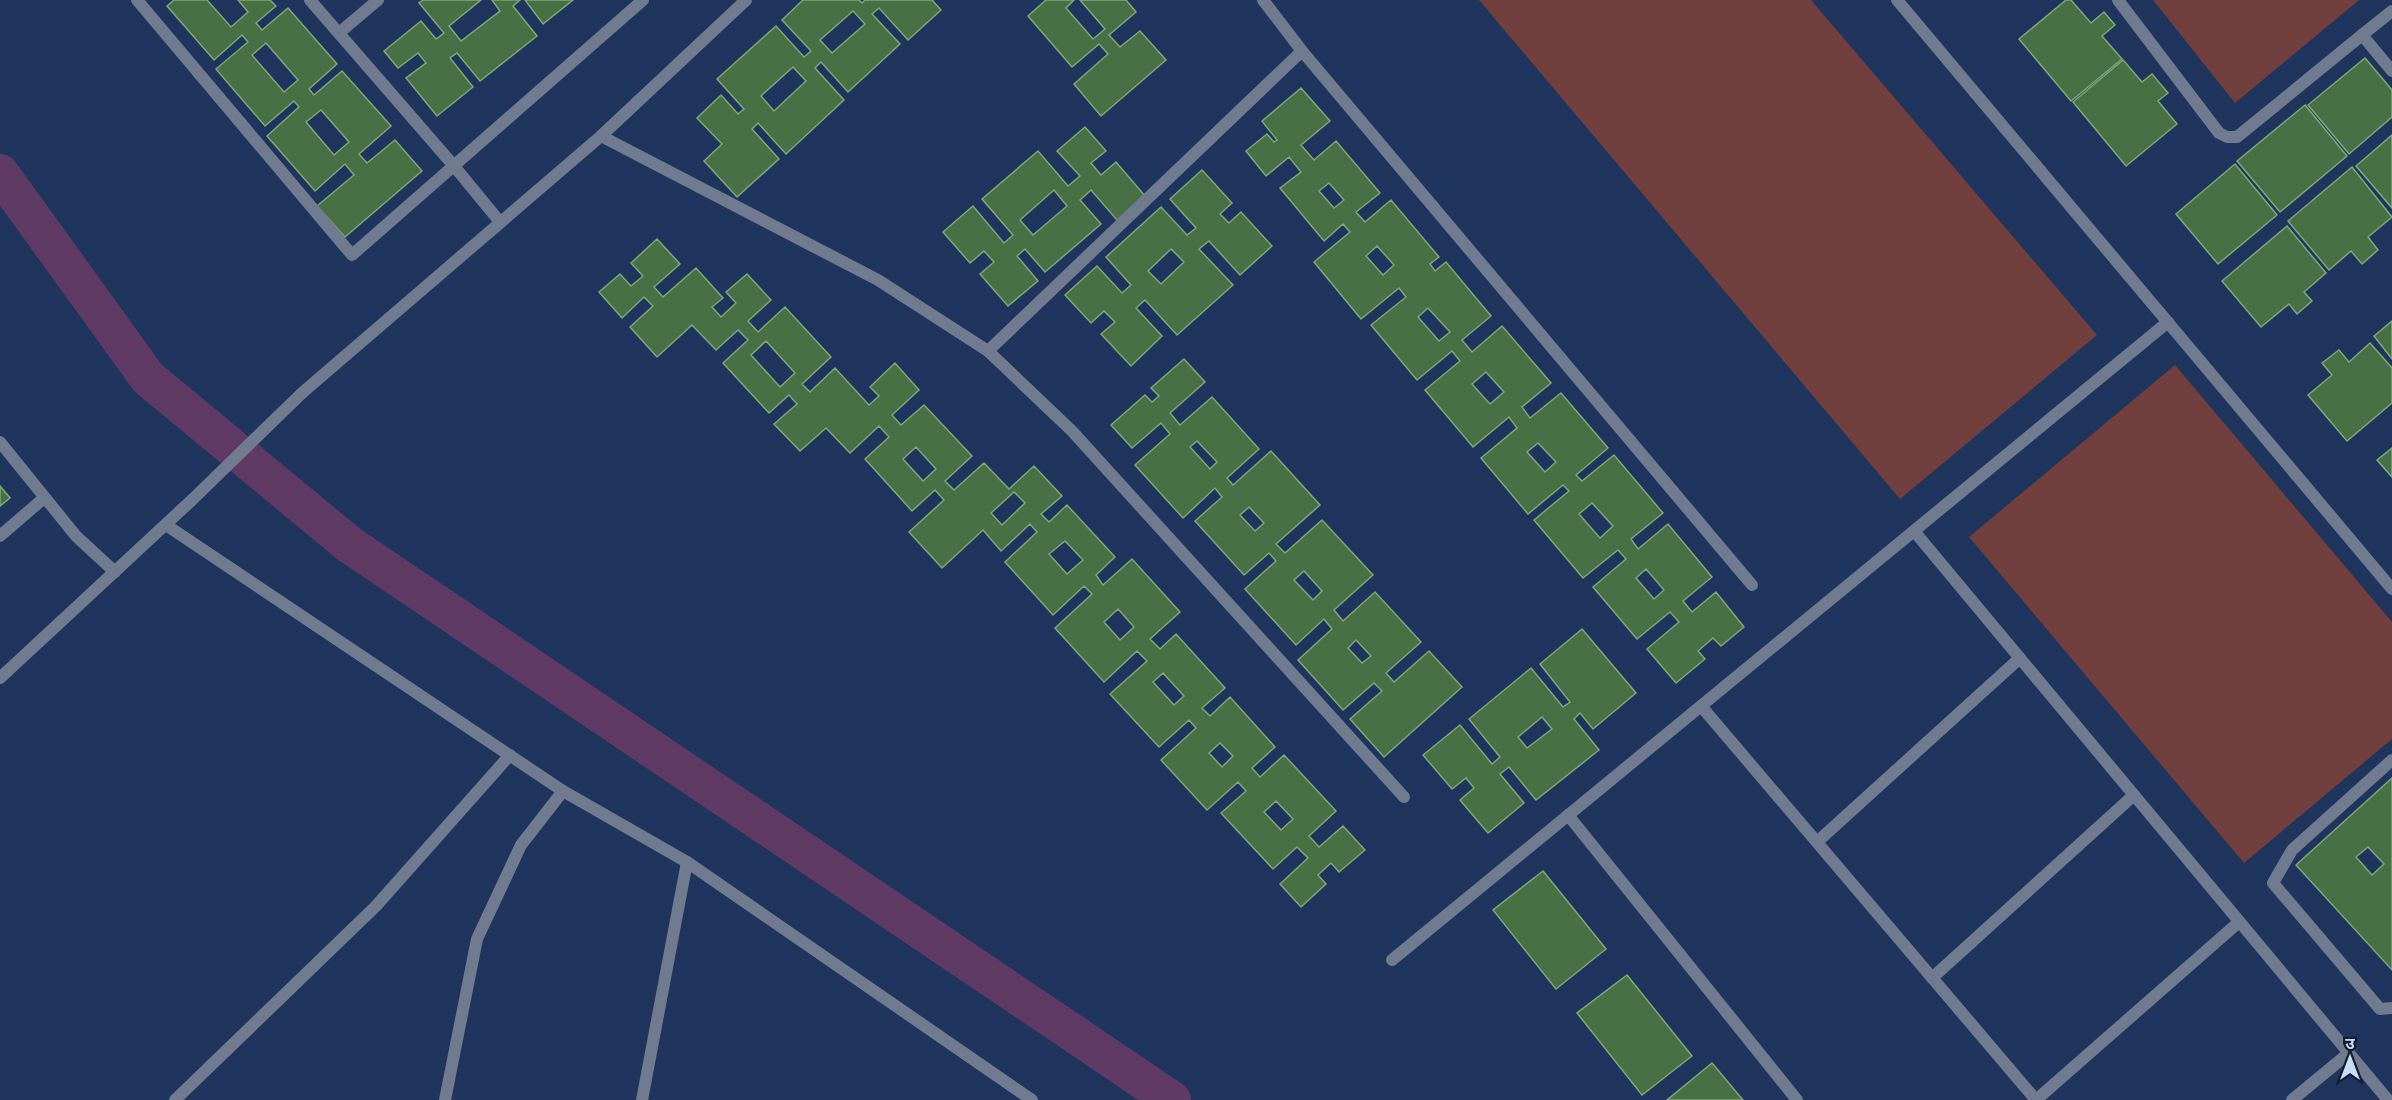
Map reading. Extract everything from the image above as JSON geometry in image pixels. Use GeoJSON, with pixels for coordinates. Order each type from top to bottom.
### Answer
{"type":"FeatureCollection","features":[{"type":"Feature","properties":{"kind":"street"},"geometry":{"type":"LineString","coordinates":[[137,0],[352,255],[643,0]]}},
{"type":"Feature","properties":{"kind":"street"},"geometry":{"type":"LineString","coordinates":[[310,0],[500,222]]}},
{"type":"Feature","properties":{"kind":"street"},"geometry":{"type":"LineString","coordinates":[[339,33],[378,0]]}},
{"type":"Feature","properties":{"kind":"street"},"geometry":{"type":"LineString","coordinates":[[0,678],[166,525],[303,393],[601,136],[746,0]]}},
{"type":"Feature","properties":{"kind":"street"},"geometry":{"type":"LineString","coordinates":[[1897,0],[2392,589]]}},
{"type":"Feature","properties":{"kind":"street"},"geometry":{"type":"LineString","coordinates":[[2118,0],[2219,133],[2227,137],[2237,137],[2392,11]]}},
{"type":"Feature","properties":{"kind":"street"},"geometry":{"type":"LineString","coordinates":[[1270,2],[1302,51],[1752,585]]}},
{"type":"Feature","properties":{"kind":"street"},"geometry":{"type":"LineString","coordinates":[[2362,35],[2392,71]]}},
{"type":"Feature","properties":{"kind":"street"},"geometry":{"type":"LineString","coordinates":[[988,351],[1302,51]]}},
{"type":"Feature","properties":{"kind":"street"},"geometry":{"type":"LineString","coordinates":[[601,136],[878,280],[988,351],[1072,431],[1404,797]]}},
{"type":"Feature","properties":{"kind":"street"},"geometry":{"type":"LineString","coordinates":[[1392,960],[2168,322]]}},
{"type":"Feature","properties":{"kind":"street"},"geometry":{"type":"LineString","coordinates":[[0,442],[76,536],[115,572]]}},
{"type":"Feature","properties":{"kind":"street"},"geometry":{"type":"LineString","coordinates":[[0,536],[44,498]]}},
{"type":"Feature","properties":{"kind":"street"},"geometry":{"type":"LineString","coordinates":[[166,525],[563,791],[687,862],[1032,1100]]}},
{"type":"Feature","properties":{"kind":"street"},"geometry":{"type":"LineString","coordinates":[[1914,531],[2388,1100]]}},
{"type":"Feature","properties":{"kind":"street"},"geometry":{"type":"LineString","coordinates":[[1816,842],[2020,658]]}},
{"type":"Feature","properties":{"kind":"street"},"geometry":{"type":"LineString","coordinates":[[1701,706],[2036,1100],[2239,922]]}},
{"type":"Feature","properties":{"kind":"street"},"geometry":{"type":"LineString","coordinates":[[175,1100],[376,906],[510,755]]}},
{"type":"Feature","properties":{"kind":"street"},"geometry":{"type":"LineString","coordinates":[[2392,760],[2292,850],[2273,883],[2380,1009],[2392,1008]]}},
{"type":"Feature","properties":{"kind":"street"},"geometry":{"type":"LineString","coordinates":[[445,1100],[477,939],[520,845],[563,791]]}},
{"type":"Feature","properties":{"kind":"street"},"geometry":{"type":"LineString","coordinates":[[1932,978],[2134,795]]}},
{"type":"Feature","properties":{"kind":"street"},"geometry":{"type":"LineString","coordinates":[[1568,815],[1797,1100]]}},
{"type":"Feature","properties":{"kind":"street"},"geometry":{"type":"LineString","coordinates":[[642,1100],[687,862]]}},
{"type":"Feature","properties":{"kind":"street"},"geometry":{"type":"LineString","coordinates":[[2292,1100],[2349,1053]]}},
{"type":"Feature","properties":{"kind":"shaded area"},"geometry":{"type":"Polygon","coordinates":[[[1479,0],[1811,0],[2097,335],[1900,499],[1479,0]]]}},
{"type":"Feature","properties":{"kind":"shaded area"},"geometry":{"type":"Polygon","coordinates":[[[2153,0],[2359,0],[2235,103],[2153,0]]]}},
{"type":"Feature","properties":{"kind":"shaded area"},"geometry":{"type":"Polygon","coordinates":[[[2175,365],[2392,622],[2392,739],[2244,863],[1969,537],[2175,365]]]}},
{"type":"Feature","properties":{"kind":"building"},"geometry":{"type":"Polygon","coordinates":[[[174,0],[207,0],[231,27],[248,12],[238,0],[270,0],[276,6],[256,23],[262,30],[288,8],[337,64],[309,89],[314,95],[342,71],[391,126],[359,154],[367,163],[395,140],[422,171],[345,237],[317,206],[354,175],[345,164],[315,191],[267,136],[299,107],[294,101],[265,126],[216,69],[248,42],[242,35],[214,60],[167,6],[174,0]],[[266,43],[252,55],[284,92],[298,80],[266,43]],[[321,110],[306,122],[334,155],[349,142],[321,110]]]}},
{"type":"Feature","properties":{"kind":"building"},"geometry":{"type":"Polygon","coordinates":[[[423,0],[481,0],[449,26],[461,41],[500,11],[492,0],[520,0],[513,6],[537,36],[480,81],[457,53],[450,58],[473,87],[437,116],[406,78],[426,63],[418,53],[398,68],[384,51],[421,21],[436,39],[444,33],[419,3],[423,0]]]}},
{"type":"Feature","properties":{"kind":"building"},"geometry":{"type":"Polygon","coordinates":[[[525,0],[573,0],[543,24],[525,0]]]}},
{"type":"Feature","properties":{"kind":"building"},"geometry":{"type":"Polygon","coordinates":[[[803,0],[859,0],[862,3],[865,0],[932,0],[941,10],[908,40],[879,8],[872,14],[900,44],[848,92],[821,62],[815,68],[844,100],[786,154],[758,123],[752,129],[779,159],[737,197],[704,161],[722,144],[697,118],[721,95],[738,114],[744,109],[717,79],[776,26],[804,57],[811,51],[782,20],[803,0]],[[853,11],[820,40],[832,53],[865,24],[853,11]],[[793,67],[761,96],[774,111],[806,81],[793,67]]]}},
{"type":"Feature","properties":{"kind":"building"},"geometry":{"type":"Polygon","coordinates":[[[1046,0],[1074,0],[1066,8],[1093,39],[1105,29],[1080,0],[1126,0],[1136,12],[1109,35],[1120,47],[1140,31],[1166,60],[1101,116],[1074,84],[1108,54],[1099,44],[1072,67],[1028,16],[1046,0]]]}},
{"type":"Feature","properties":{"kind":"building"},"geometry":{"type":"Polygon","coordinates":[[[2066,0],[2071,0],[2091,23],[2104,12],[2115,25],[2102,36],[2122,59],[2071,101],[2019,39],[2066,0]]]}},
{"type":"Feature","properties":{"kind":"building"},"geometry":{"type":"Polygon","coordinates":[[[2365,58],[2392,90],[2392,117],[2349,154],[2308,105],[2365,58]]]}},
{"type":"Feature","properties":{"kind":"building"},"geometry":{"type":"Polygon","coordinates":[[[2123,60],[2142,82],[2152,74],[2168,93],[2158,101],[2177,124],[2126,166],[2073,102],[2123,60]]]}},
{"type":"Feature","properties":{"kind":"building"},"geometry":{"type":"Polygon","coordinates":[[[1301,88],[1330,121],[1301,145],[1314,160],[1336,141],[1380,193],[1356,212],[1365,222],[1391,200],[1439,257],[1430,264],[1435,271],[1446,262],[1491,316],[1462,340],[1472,352],[1502,326],[1551,383],[1522,407],[1530,418],[1561,393],[1608,448],[1576,475],[1582,481],[1614,455],[1663,513],[1631,539],[1638,549],[1668,524],[1712,577],[1683,601],[1692,612],[1716,592],[1744,627],[1721,646],[1713,638],[1698,651],[1705,659],[1676,683],[1647,649],[1679,622],[1670,612],[1637,639],[1593,587],[1626,559],[1618,550],[1583,578],[1534,520],[1569,491],[1563,485],[1528,514],[1481,458],[1517,428],[1509,417],[1473,447],[1425,390],[1460,361],[1452,351],[1417,380],[1371,325],[1406,297],[1399,288],[1361,319],[1314,262],[1350,232],[1343,224],[1324,241],[1280,188],[1301,172],[1289,157],[1266,176],[1246,151],[1267,134],[1274,142],[1277,140],[1262,121],[1301,88]],[[1329,183],[1319,191],[1334,208],[1344,200],[1329,183]],[[1377,246],[1366,256],[1383,275],[1394,265],[1377,246]],[[1428,308],[1418,317],[1439,341],[1450,332],[1428,308]],[[1486,372],[1472,384],[1490,404],[1504,392],[1486,372]],[[1538,443],[1527,452],[1545,472],[1556,462],[1538,443]],[[1592,503],[1579,514],[1600,538],[1613,526],[1592,503]],[[1646,569],[1636,578],[1654,599],[1664,590],[1646,569]]]}},
{"type":"Feature","properties":{"kind":"building"},"geometry":{"type":"Polygon","coordinates":[[[2305,105],[2347,156],[2280,212],[2237,161],[2305,105]]]}},
{"type":"Feature","properties":{"kind":"building"},"geometry":{"type":"Polygon","coordinates":[[[1085,127],[1106,151],[1091,163],[1101,175],[1116,162],[1145,196],[1117,220],[1091,190],[1080,200],[1101,224],[1045,272],[1025,249],[1017,256],[1038,281],[1008,306],[980,274],[994,262],[984,251],[970,263],[943,232],[973,206],[1004,243],[1013,235],[982,199],[1038,151],[1068,186],[1080,176],[1057,151],[1085,127]],[[1054,190],[1020,220],[1033,235],[1067,206],[1054,190]]]}},
{"type":"Feature","properties":{"kind":"building"},"geometry":{"type":"Polygon","coordinates":[[[2392,135],[2392,208],[2356,166],[2392,135]]]}},
{"type":"Feature","properties":{"kind":"building"},"geometry":{"type":"Polygon","coordinates":[[[2235,164],[2277,215],[2218,264],[2176,214],[2235,164]]]}},
{"type":"Feature","properties":{"kind":"building"},"geometry":{"type":"Polygon","coordinates":[[[2352,167],[2392,217],[2368,237],[2378,250],[2362,264],[2351,251],[2329,270],[2288,221],[2352,167]]]}},
{"type":"Feature","properties":{"kind":"building"},"geometry":{"type":"Polygon","coordinates":[[[1202,170],[1232,203],[1220,214],[1229,223],[1241,212],[1272,246],[1240,275],[1209,241],[1199,249],[1233,285],[1177,335],[1145,300],[1136,308],[1162,336],[1131,366],[1101,334],[1115,322],[1104,311],[1091,323],[1065,295],[1097,266],[1122,293],[1131,285],[1106,257],[1161,207],[1187,235],[1196,228],[1170,199],[1202,170]],[[1171,249],[1148,271],[1161,284],[1184,262],[1171,249]]]}},
{"type":"Feature","properties":{"kind":"building"},"geometry":{"type":"Polygon","coordinates":[[[2287,226],[2326,273],[2304,292],[2312,301],[2297,314],[2289,304],[2261,327],[2222,281],[2287,226]]]}},
{"type":"Feature","properties":{"kind":"building"},"geometry":{"type":"Polygon","coordinates":[[[657,239],[680,264],[654,287],[663,297],[696,268],[723,298],[712,307],[721,317],[736,303],[726,292],[747,274],[771,300],[748,321],[758,332],[785,307],[831,357],[802,384],[810,392],[835,368],[869,405],[879,396],[870,387],[895,363],[919,390],[892,415],[901,425],[924,405],[972,456],[945,481],[954,490],[984,463],[1009,489],[1034,466],[1062,496],[1041,514],[1049,522],[1067,505],[1115,557],[1096,575],[1103,585],[1132,559],[1180,612],[1150,639],[1160,649],[1176,634],[1225,688],[1202,708],[1210,716],[1230,697],[1275,747],[1252,768],[1260,777],[1284,755],[1336,811],[1309,836],[1319,847],[1343,826],[1365,850],[1339,872],[1331,863],[1318,875],[1326,884],[1301,907],[1280,884],[1308,858],[1297,847],[1273,869],[1221,813],[1246,791],[1238,782],[1207,810],[1161,760],[1196,728],[1189,720],[1159,747],[1110,694],[1147,661],[1137,651],[1104,682],[1055,628],[1092,594],[1084,586],[1053,615],[1005,562],[1037,532],[1030,524],[1001,551],[983,530],[942,568],[909,532],[944,500],[935,490],[912,511],[865,459],[889,437],[879,426],[850,453],[826,428],[800,451],[774,424],[797,404],[789,395],[769,413],[723,363],[748,340],[738,330],[716,350],[692,325],[657,357],[630,327],[653,306],[644,297],[622,318],[599,292],[620,274],[631,286],[643,276],[631,263],[657,239]],[[766,341],[751,355],[780,387],[795,373],[766,341]],[[916,447],[903,459],[923,481],[936,469],[916,447]],[[1014,492],[991,513],[1002,525],[1025,503],[1014,492]],[[1065,541],[1049,554],[1067,574],[1083,560],[1065,541]],[[1118,609],[1104,622],[1120,640],[1134,627],[1118,609]],[[1163,673],[1153,682],[1174,705],[1184,696],[1163,673]],[[1220,743],[1209,753],[1222,767],[1233,756],[1220,743]],[[1276,801],[1264,812],[1281,830],[1293,819],[1276,801]]]}},
{"type":"Feature","properties":{"kind":"building"},"geometry":{"type":"Polygon","coordinates":[[[2392,321],[2392,359],[2374,336],[2392,321]]]}},
{"type":"Feature","properties":{"kind":"building"},"geometry":{"type":"Polygon","coordinates":[[[2370,343],[2392,368],[2392,403],[2347,441],[2308,395],[2332,375],[2322,363],[2339,350],[2349,362],[2370,343]]]}},
{"type":"Feature","properties":{"kind":"building"},"geometry":{"type":"Polygon","coordinates":[[[1184,359],[1205,382],[1170,413],[1180,425],[1212,397],[1259,449],[1227,478],[1233,485],[1271,451],[1320,505],[1276,544],[1285,553],[1322,520],[1373,575],[1334,610],[1343,621],[1375,592],[1421,642],[1386,673],[1394,682],[1429,651],[1462,687],[1384,757],[1350,719],[1382,691],[1374,683],[1343,710],[1298,660],[1332,629],[1324,619],[1296,645],[1245,589],[1276,561],[1269,553],[1244,575],[1195,521],[1222,497],[1215,488],[1183,518],[1135,465],[1170,434],[1161,423],[1132,448],[1111,425],[1145,395],[1152,402],[1159,396],[1151,388],[1184,359]],[[1197,441],[1190,447],[1210,469],[1217,462],[1197,441]],[[1249,507],[1240,515],[1255,531],[1264,523],[1249,507]],[[1304,571],[1294,580],[1313,600],[1322,591],[1304,571]],[[1356,640],[1348,648],[1362,663],[1371,656],[1356,640]]]}},
{"type":"Feature","properties":{"kind":"building"},"geometry":{"type":"Polygon","coordinates":[[[2392,448],[2392,477],[2377,460],[2392,448]]]}},
{"type":"Feature","properties":{"kind":"building"},"geometry":{"type":"Polygon","coordinates":[[[0,486],[10,498],[0,506],[0,486]]]}},
{"type":"Feature","properties":{"kind":"building"},"geometry":{"type":"Polygon","coordinates":[[[1582,629],[1636,693],[1593,729],[1580,713],[1574,719],[1599,750],[1536,800],[1509,767],[1500,774],[1524,803],[1488,833],[1460,800],[1474,788],[1466,778],[1452,789],[1423,755],[1460,725],[1492,764],[1500,757],[1469,719],[1531,668],[1563,707],[1570,702],[1540,664],[1582,629]],[[1542,717],[1518,737],[1527,748],[1552,729],[1542,717]]]}},
{"type":"Feature","properties":{"kind":"building"},"geometry":{"type":"Polygon","coordinates":[[[2392,778],[2392,970],[2296,865],[2392,778]],[[2368,847],[2356,857],[2372,875],[2384,864],[2368,847]]]}},
{"type":"Feature","properties":{"kind":"building"},"geometry":{"type":"Polygon","coordinates":[[[1543,871],[1606,949],[1556,989],[1493,910],[1543,871]]]}},
{"type":"Feature","properties":{"kind":"building"},"geometry":{"type":"Polygon","coordinates":[[[1627,975],[1692,1056],[1642,1095],[1577,1013],[1627,975]]]}},
{"type":"Feature","properties":{"kind":"building"},"geometry":{"type":"Polygon","coordinates":[[[1712,1063],[1743,1100],[1667,1100],[1712,1063]]]}},
{"type":"Feature","properties":{"kind":"waterway"},"geometry":{"type":"LineString","coordinates":[[0,173],[148,378],[350,545],[1172,1100]]}}]}
